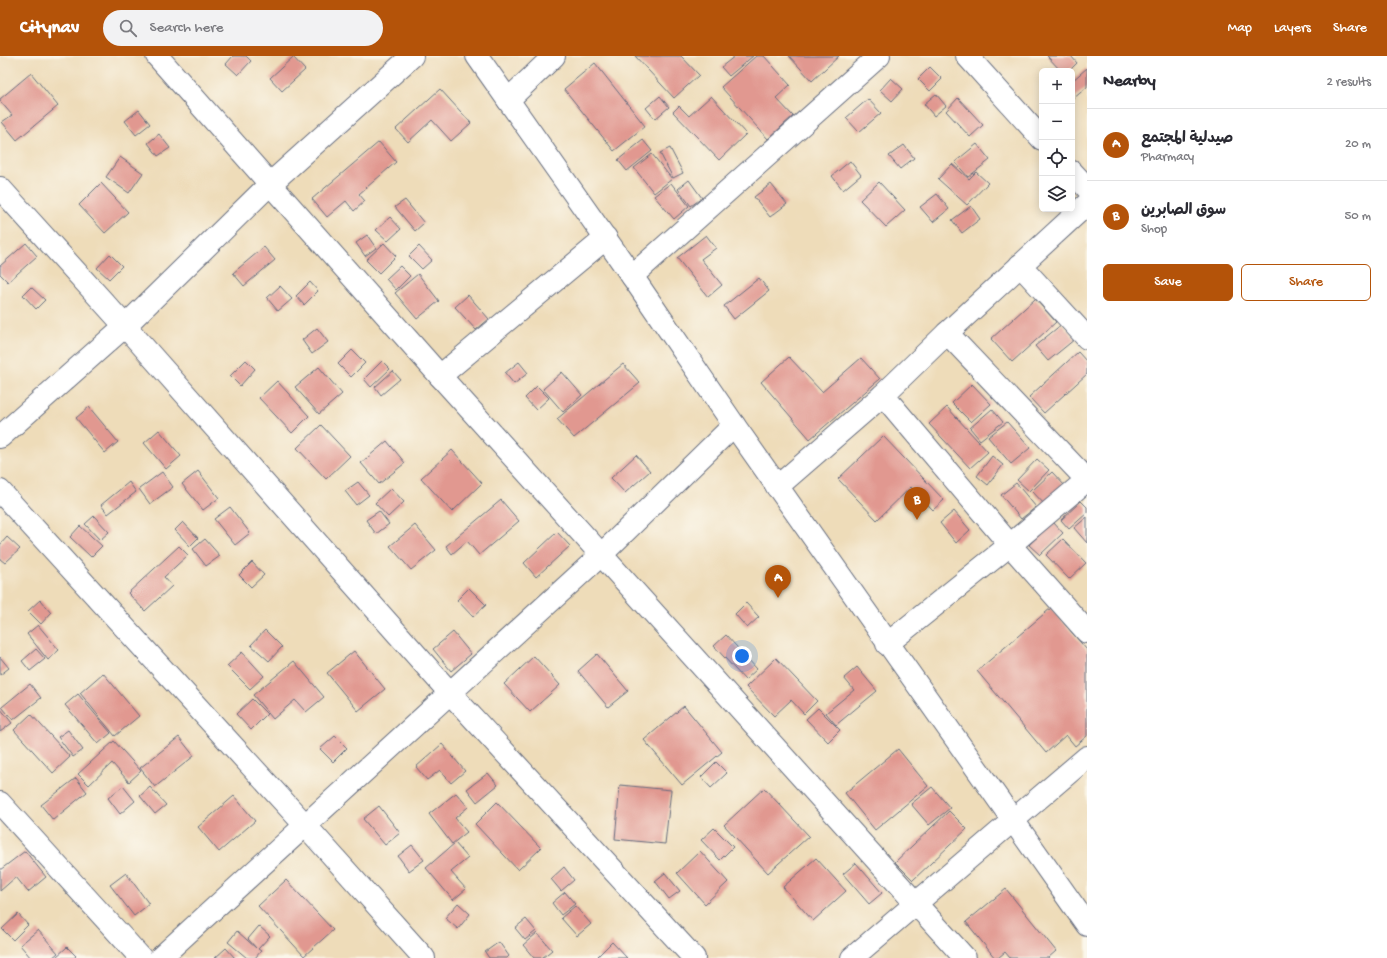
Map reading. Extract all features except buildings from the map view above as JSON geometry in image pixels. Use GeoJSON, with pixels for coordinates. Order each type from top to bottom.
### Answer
{"type":"FeatureCollection","features":[{"type":"Feature","properties":{"kind":"street"},"geometry":{"type":"LineString","coordinates":[[157,56],[440,376],[965,958]]}},
{"type":"Feature","properties":{"kind":"street"},"geometry":{"type":"LineString","coordinates":[[0,437],[125,326],[270,184],[412,56]]}},
{"type":"Feature","properties":{"kind":"street"},"geometry":{"type":"LineString","coordinates":[[477,56],[606,238],[887,644],[1087,925]]}},
{"type":"Feature","properties":{"kind":"street"},"geometry":{"type":"LineString","coordinates":[[508,100],[554,56]]}},
{"type":"Feature","properties":{"kind":"street"},"geometry":{"type":"LineString","coordinates":[[632,276],[879,56]]}},
{"type":"Feature","properties":{"kind":"street"},"geometry":{"type":"LineString","coordinates":[[967,56],[1039,136]]}},
{"type":"Feature","properties":{"kind":"street"},"geometry":{"type":"LineString","coordinates":[[1075,175],[1087,188]]}},
{"type":"Feature","properties":{"kind":"street"},"geometry":{"type":"LineString","coordinates":[[0,188],[125,326],[450,693],[694,958]]}},
{"type":"Feature","properties":{"kind":"street"},"geometry":{"type":"LineString","coordinates":[[777,487],[883,394],[1087,204]]}},
{"type":"Feature","properties":{"kind":"street"},"geometry":{"type":"LineString","coordinates":[[440,376],[606,238]]}},
{"type":"Feature","properties":{"kind":"street"},"geometry":{"type":"LineString","coordinates":[[1020,265],[1087,338]]}},
{"type":"Feature","properties":{"kind":"street"},"geometry":{"type":"LineString","coordinates":[[887,644],[1010,545],[1087,480],[947,333]]}},
{"type":"Feature","properties":{"kind":"street"},"geometry":{"type":"LineString","coordinates":[[883,394],[1010,545],[1087,632]]}},
{"type":"Feature","properties":{"kind":"street"},"geometry":{"type":"LineString","coordinates":[[160,958],[601,555],[734,425]]}},
{"type":"Feature","properties":{"kind":"street"},"geometry":{"type":"LineString","coordinates":[[0,491],[305,825],[424,958]]}},
{"type":"Feature","properties":{"kind":"street"},"geometry":{"type":"LineString","coordinates":[[852,958],[1087,757]]}},
{"type":"Feature","properties":{"kind":"street"},"geometry":{"type":"LineString","coordinates":[[0,803],[142,958]]}},
{"type":"Feature","properties":{"kind":"place","name":"سوق الصابرين"},"geometry":{"type":"Point","coordinates":[917,520]}},
{"type":"Feature","properties":{"kind":"place","name":"صيدلية المجتمع"},"geometry":{"type":"Point","coordinates":[778,598]}}]}
